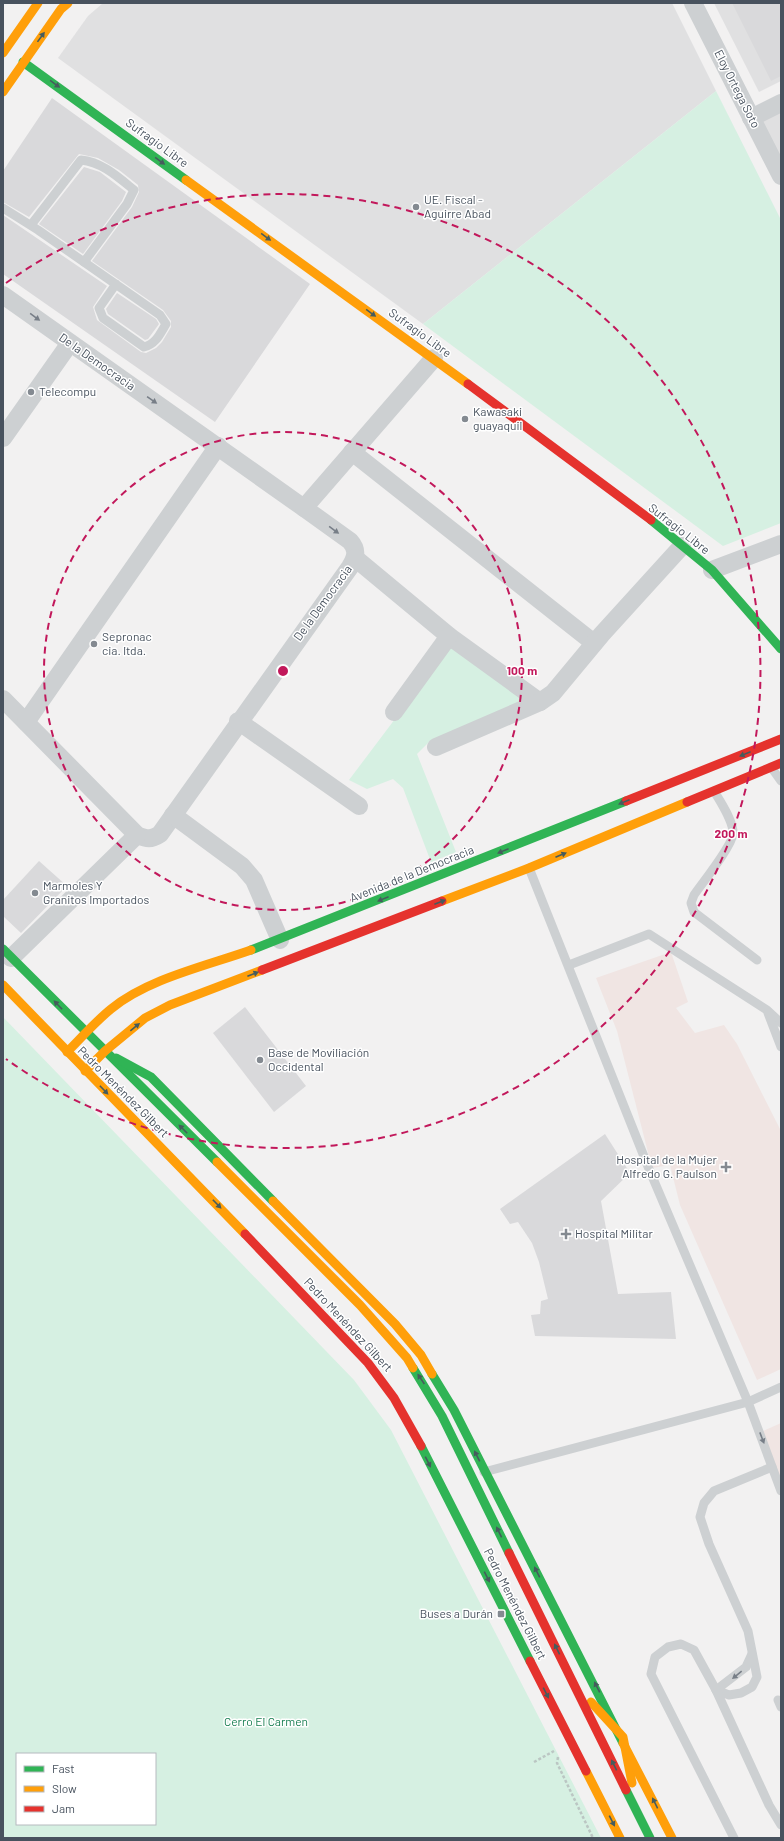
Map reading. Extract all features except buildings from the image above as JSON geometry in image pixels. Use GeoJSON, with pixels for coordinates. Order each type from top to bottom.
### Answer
{"type":"FeatureCollection","features":[{"type":"Feature","properties":{"kind":"street"},"geometry":{"type":"LineString","coordinates":[[3,53],[38,3]]}},
{"type":"Feature","properties":{"kind":"street"},"geometry":{"type":"LineString","coordinates":[[3,92],[61,9],[68,3]]}},
{"type":"Feature","properties":{"kind":"street","name":"Eloy Ortega Soto"},"geometry":{"type":"LineString","coordinates":[[693,3],[781,176]]}},
{"type":"Feature","properties":{"kind":"street","name":"Sufragio Libre"},"geometry":{"type":"LineString","coordinates":[[23,62],[434,358],[682,546],[712,570],[781,649]]}},
{"type":"Feature","properties":{"kind":"street"},"geometry":{"type":"LineString","coordinates":[[751,118],[781,103]]}},
{"type":"Feature","properties":{"kind":"street","name":"De la Democracia"},"geometry":{"type":"LineString","coordinates":[[3,294],[304,508],[350,542],[355,549],[355,558],[238,721],[160,834],[147,840],[137,835]]}},
{"type":"Feature","properties":{"kind":"street"},"geometry":{"type":"LineString","coordinates":[[3,438],[70,343]]}},
{"type":"Feature","properties":{"kind":"street"},"geometry":{"type":"LineString","coordinates":[[304,508],[434,358]]}},
{"type":"Feature","properties":{"kind":"street"},"geometry":{"type":"LineString","coordinates":[[26,722],[218,446]]}},
{"type":"Feature","properties":{"kind":"street"},"geometry":{"type":"LineString","coordinates":[[352,452],[594,643]]}},
{"type":"Feature","properties":{"kind":"street"},"geometry":{"type":"LineString","coordinates":[[712,570],[781,544]]}},
{"type":"Feature","properties":{"kind":"street"},"geometry":{"type":"LineString","coordinates":[[436,746],[540,702],[553,693],[594,643],[682,546]]}},
{"type":"Feature","properties":{"kind":"street"},"geometry":{"type":"LineString","coordinates":[[355,558],[449,636],[540,702]]}},
{"type":"Feature","properties":{"kind":"street"},"geometry":{"type":"LineString","coordinates":[[394,712],[449,636]]}},
{"type":"Feature","properties":{"kind":"street"},"geometry":{"type":"LineString","coordinates":[[3,699],[137,835],[7,953]]}},
{"type":"Feature","properties":{"kind":"street"},"geometry":{"type":"LineString","coordinates":[[238,721],[359,806]]}},
{"type":"Feature","properties":{"kind":"street","name":"Avenida de la Democracia"},"geometry":{"type":"LineString","coordinates":[[67,1052],[111,1009],[135,994],[163,981],[280,940],[781,739]]}},
{"type":"Feature","properties":{"kind":"street"},"geometry":{"type":"LineString","coordinates":[[85,1071],[105,1051],[145,1018],[170,1005],[530,868],[781,763]]}},
{"type":"Feature","properties":{"kind":"street"},"geometry":{"type":"LineString","coordinates":[[173,815],[242,866],[254,880],[280,940]]}},
{"type":"Feature","properties":{"kind":"street","name":"Pedro Menéndez Gilbert"},"geometry":{"type":"LineString","coordinates":[[7,953],[385,1333],[407,1358],[442,1416],[650,1838]]}},
{"type":"Feature","properties":{"kind":"street","name":"Pedro Menéndez Gilbert"},"geometry":{"type":"LineString","coordinates":[[3,985],[362,1354],[382,1379],[411,1427],[620,1838]]}},
{"type":"Feature","properties":{"kind":"street","name":"Pedro Menéndez Gilbert"},"geometry":{"type":"LineString","coordinates":[[105,1051],[151,1077],[395,1324],[421,1354],[454,1410],[623,1738],[672,1838]]}},
{"type":"Feature","properties":{"kind":"street"},"geometry":{"type":"LineString","coordinates":[[429,1368],[442,1416]]}},
{"type":"Feature","properties":{"kind":"street"},"geometry":{"type":"LineString","coordinates":[[573,1682],[623,1738],[638,1814]]}},
{"type":"Feature","properties":{"kind":"lane"},"geometry":{"type":"LineString","coordinates":[[31,225],[81,160],[91,161],[112,172],[134,190],[127,204],[84,262]]}},
{"type":"Feature","properties":{"kind":"lane"},"geometry":{"type":"LineString","coordinates":[[3,208],[31,225],[116,284],[160,315],[166,324],[155,342],[144,347],[103,318],[99,308],[116,284]]}},
{"type":"Feature","properties":{"kind":"lane"},"geometry":{"type":"LineString","coordinates":[[771,767],[781,781]]}},
{"type":"Feature","properties":{"kind":"lane"},"geometry":{"type":"LineString","coordinates":[[714,791],[728,816],[733,833],[728,847],[694,894],[691,903],[694,912],[757,960]]}},
{"type":"Feature","properties":{"kind":"lane"},"geometry":{"type":"LineString","coordinates":[[530,868],[649,1169],[748,1402],[781,1491]]}},
{"type":"Feature","properties":{"kind":"lane"},"geometry":{"type":"LineString","coordinates":[[569,965],[649,934],[767,1010],[781,1023]]}},
{"type":"Feature","properties":{"kind":"lane"},"geometry":{"type":"LineString","coordinates":[[767,1010],[781,1047]]}},
{"type":"Feature","properties":{"kind":"lane"},"geometry":{"type":"LineString","coordinates":[[471,1475],[748,1402],[781,1387]]}},
{"type":"Feature","properties":{"kind":"lane"},"geometry":{"type":"LineString","coordinates":[[716,1690],[729,1695],[741,1693],[752,1687],[757,1677],[748,1631],[708,1544],[700,1517],[704,1503],[714,1491],[772,1467]]}},
{"type":"Feature","properties":{"kind":"lane"},"geometry":{"type":"LineString","coordinates":[[734,1838],[652,1674],[655,1657],[668,1647],[681,1644],[694,1650],[716,1690],[769,1805],[781,1825]]}},
{"type":"Feature","properties":{"kind":"lane"},"geometry":{"type":"LineString","coordinates":[[716,1690],[746,1667],[752,1654]]}},
{"type":"Feature","properties":{"kind":"path"},"geometry":{"type":"LineString","coordinates":[[534,1762],[560,1747]]}},
{"type":"Feature","properties":{"kind":"path"},"geometry":{"type":"LineString","coordinates":[[559,1753],[557,1763],[593,1838]]}},
{"type":"Feature","properties":{"kind":"shaded area","name":"UE. Fiscal - Aguirre Abad"},"geometry":{"type":"Polygon","coordinates":[[[103,3],[672,3],[716,91],[423,324],[58,58],[88,16],[103,3]]]}},
{"type":"Feature","properties":{"kind":"shaded area"},"geometry":{"type":"Polygon","coordinates":[[[714,3],[781,3],[781,81],[759,92],[714,3]]]}},
{"type":"Feature","properties":{"kind":"shaded area"},"geometry":{"type":"Polygon","coordinates":[[[781,111],[781,172],[756,123],[781,111]]]}},
{"type":"Feature","properties":{"kind":"shaded area","name":"Hospital de la Mujer Alfredo G. Paulson"},"geometry":{"type":"Polygon","coordinates":[[[671,952],[688,1002],[676,1008],[695,1033],[724,1025],[737,1044],[781,1131],[781,1369],[757,1380],[680,1205],[670,1165],[652,1168],[617,1031],[596,978],[671,952]]]}},
{"type":"Feature","properties":{"kind":"shaded area"},"geometry":{"type":"Polygon","coordinates":[[[781,1423],[781,1480],[761,1432],[781,1423]]]}},
{"type":"Feature","properties":{"kind":"green space"},"geometry":{"type":"Polygon","coordinates":[[[716,91],[781,220],[781,523],[723,546],[423,324],[716,91]]]}},
{"type":"Feature","properties":{"kind":"green space"},"geometry":{"type":"Polygon","coordinates":[[[450,646],[528,703],[430,741],[417,754],[456,852],[431,862],[403,788],[393,779],[367,789],[349,780],[450,646]]]}},
{"type":"Feature","properties":{"kind":"green space","name":"Cerro El Carmen"},"geometry":{"type":"Polygon","coordinates":[[[3,1017],[354,1380],[391,1430],[601,1838],[3,1838],[3,1017]]]}},
{"type":"Feature","properties":{"kind":"traffic: fast"},"geometry":{"type":"LineString","coordinates":[[23,62],[186,180]]}},
{"type":"Feature","properties":{"kind":"traffic: fast"},"geometry":{"type":"LineString","coordinates":[[651,520],[712,570],[781,649]]}},
{"type":"Feature","properties":{"kind":"traffic: fast"},"geometry":{"type":"LineString","coordinates":[[251,950],[626,801]]}},
{"type":"Feature","properties":{"kind":"traffic: fast"},"geometry":{"type":"LineString","coordinates":[[3,949],[217,1162]]}},
{"type":"Feature","properties":{"kind":"traffic: fast"},"geometry":{"type":"LineString","coordinates":[[116,1058],[151,1077],[273,1201]]}},
{"type":"Feature","properties":{"kind":"traffic: fast"},"geometry":{"type":"LineString","coordinates":[[413,1368],[442,1416],[509,1553]]}},
{"type":"Feature","properties":{"kind":"traffic: fast"},"geometry":{"type":"LineString","coordinates":[[432,1374],[454,1410],[623,1743]]}},
{"type":"Feature","properties":{"kind":"traffic: fast"},"geometry":{"type":"LineString","coordinates":[[421,1446],[530,1661]]}},
{"type":"Feature","properties":{"kind":"traffic: fast"},"geometry":{"type":"LineString","coordinates":[[626,1790],[650,1838]]}},
{"type":"Feature","properties":{"kind":"traffic: slow"},"geometry":{"type":"LineString","coordinates":[[3,53],[38,3]]}},
{"type":"Feature","properties":{"kind":"traffic: slow"},"geometry":{"type":"LineString","coordinates":[[3,92],[61,9],[68,3]]}},
{"type":"Feature","properties":{"kind":"traffic: slow"},"geometry":{"type":"LineString","coordinates":[[186,180],[468,384]]}},
{"type":"Feature","properties":{"kind":"traffic: slow"},"geometry":{"type":"LineString","coordinates":[[442,901],[529,868],[687,802]]}},
{"type":"Feature","properties":{"kind":"traffic: slow"},"geometry":{"type":"LineString","coordinates":[[67,1052],[111,1009],[142,989],[178,974],[251,950]]}},
{"type":"Feature","properties":{"kind":"traffic: slow"},"geometry":{"type":"LineString","coordinates":[[85,1071],[105,1051],[145,1018],[170,1005],[262,970]]}},
{"type":"Feature","properties":{"kind":"traffic: slow"},"geometry":{"type":"LineString","coordinates":[[3,985],[245,1234]]}},
{"type":"Feature","properties":{"kind":"traffic: slow"},"geometry":{"type":"LineString","coordinates":[[217,1162],[360,1305],[407,1358],[413,1368]]}},
{"type":"Feature","properties":{"kind":"traffic: slow"},"geometry":{"type":"LineString","coordinates":[[273,1201],[395,1324],[421,1355],[432,1374]]}},
{"type":"Feature","properties":{"kind":"traffic: slow"},"geometry":{"type":"LineString","coordinates":[[591,1702],[623,1737],[632,1783]]}},
{"type":"Feature","properties":{"kind":"traffic: slow"},"geometry":{"type":"LineString","coordinates":[[623,1743],[672,1838]]}},
{"type":"Feature","properties":{"kind":"traffic: slow"},"geometry":{"type":"LineString","coordinates":[[586,1771],[620,1838]]}},
{"type":"Feature","properties":{"kind":"traffic: jam"},"geometry":{"type":"LineString","coordinates":[[468,384],[651,520]]}},
{"type":"Feature","properties":{"kind":"traffic: jam"},"geometry":{"type":"LineString","coordinates":[[626,801],[781,739]]}},
{"type":"Feature","properties":{"kind":"traffic: jam"},"geometry":{"type":"LineString","coordinates":[[687,802],[781,763]]}},
{"type":"Feature","properties":{"kind":"traffic: jam"},"geometry":{"type":"LineString","coordinates":[[262,970],[442,901]]}},
{"type":"Feature","properties":{"kind":"traffic: jam"},"geometry":{"type":"LineString","coordinates":[[245,1234],[368,1363],[394,1398],[421,1446]]}},
{"type":"Feature","properties":{"kind":"traffic: jam"},"geometry":{"type":"LineString","coordinates":[[509,1553],[626,1790]]}},
{"type":"Feature","properties":{"kind":"traffic: jam"},"geometry":{"type":"LineString","coordinates":[[530,1661],[586,1771]]}},
{"type":"Feature","properties":{"kind":"place","name":"UE. Fiscal - Aguirre Abad"},"geometry":{"type":"Point","coordinates":[416,207]}},
{"type":"Feature","properties":{"kind":"place","name":"Telecompu"},"geometry":{"type":"Point","coordinates":[31,392]}},
{"type":"Feature","properties":{"kind":"place","name":"Kawasaki guayaquil"},"geometry":{"type":"Point","coordinates":[465,419]}},
{"type":"Feature","properties":{"kind":"place","name":"Sepronac cia. ltda."},"geometry":{"type":"Point","coordinates":[94,644]}},
{"type":"Feature","properties":{"kind":"place","name":"Marmoles Y Granitos Importados"},"geometry":{"type":"Point","coordinates":[35,893]}},
{"type":"Feature","properties":{"kind":"place","name":"Base de Moviliación Occidental"},"geometry":{"type":"Point","coordinates":[260,1060]}},
{"type":"Feature","properties":{"kind":"place","name":"Hospital de la Mujer Alfredo G. Paulson"},"geometry":{"type":"Point","coordinates":[726,1167]}},
{"type":"Feature","properties":{"kind":"place","name":"Hospital Militar"},"geometry":{"type":"Point","coordinates":[566,1234]}},
{"type":"Feature","properties":{"kind":"place","name":"Buses a Durán"},"geometry":{"type":"Point","coordinates":[501,1614]}}]}
